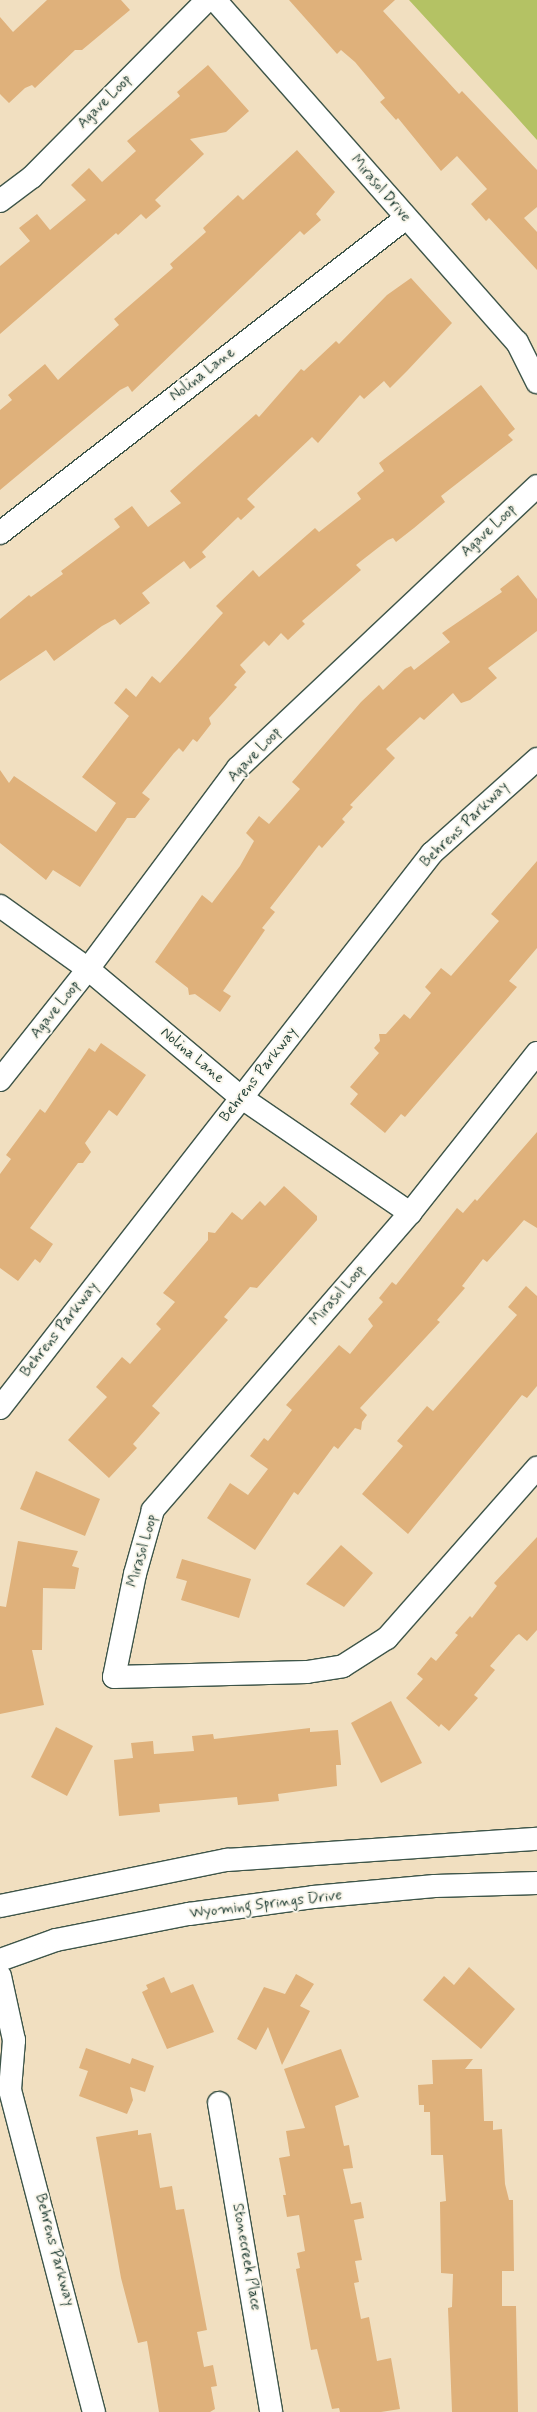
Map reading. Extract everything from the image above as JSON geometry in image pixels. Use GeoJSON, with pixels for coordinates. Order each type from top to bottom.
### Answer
{"type":"FeatureCollection","features":[{"type":"Feature","properties":{"kind":"street","name":"Agave Loop"},"geometry":{"type":"LineString","coordinates":[[0,201],[32,177],[207,0]]}},
{"type":"Feature","properties":{"kind":"street","name":"Mirasol Drive"},"geometry":{"type":"LineString","coordinates":[[215,0],[517,342],[537,382]]}},
{"type":"Feature","properties":{"kind":"street","name":"Nolina Lane"},"geometry":{"type":"LineString","coordinates":[[0,533],[406,218]]}},
{"type":"Feature","properties":{"kind":"street","name":"Agave Loop"},"geometry":{"type":"LineString","coordinates":[[0,1080],[88,969],[238,768],[537,486]]}},
{"type":"Feature","properties":{"kind":"street","name":"Behrens Parkway"},"geometry":{"type":"LineString","coordinates":[[0,1408],[432,853],[537,759]]}},
{"type":"Feature","properties":{"kind":"street","name":"Nolina Lane"},"geometry":{"type":"LineString","coordinates":[[0,906],[88,969],[242,1098],[410,1213]]}},
{"type":"Feature","properties":{"kind":"street","name":"Mirasol Loop"},"geometry":{"type":"LineString","coordinates":[[537,1053],[410,1213],[153,1510],[135,1574],[114,1677],[308,1672],[343,1666],[387,1638],[537,1468]]}},
{"type":"Feature","properties":{"kind":"street"},"geometry":{"type":"LineString","coordinates":[[0,1906],[227,1860],[537,1839]]}},
{"type":"Feature","properties":{"kind":"street","name":"Wyoming Springs Drive"},"geometry":{"type":"LineString","coordinates":[[0,1960],[56,1940],[205,1912],[435,1886],[537,1883]]}},
{"type":"Feature","properties":{"kind":"street","name":"Behrens Parkway"},"geometry":{"type":"LineString","coordinates":[[0,1976],[14,2040],[5,2084],[94,2412]]}},
{"type":"Feature","properties":{"kind":"street","name":"Stonecreek Place"},"geometry":{"type":"LineString","coordinates":[[219,2103],[271,2412]]}},
{"type":"Feature","properties":{"kind":"green space"},"geometry":{"type":"Polygon","coordinates":[[[409,0],[537,0],[537,140],[511,111],[409,0]]]}},
{"type":"Feature","properties":{"kind":"building"},"geometry":{"type":"Polygon","coordinates":[[[47,0],[121,0],[130,10],[82,50],[75,50],[35,88],[32,85],[25,88],[9,103],[0,94],[0,17],[13,32],[47,0]]]}},
{"type":"Feature","properties":{"kind":"building"},"geometry":{"type":"Polygon","coordinates":[[[289,0],[395,0],[383,11],[459,94],[462,91],[537,170],[537,207],[524,218],[537,232],[537,270],[489,218],[486,221],[471,204],[487,189],[457,156],[441,171],[398,118],[396,120],[380,102],[385,98],[355,62],[341,50],[337,54],[289,0]]]}},
{"type":"Feature","properties":{"kind":"building"},"geometry":{"type":"Polygon","coordinates":[[[208,65],[249,111],[226,132],[190,139],[204,154],[155,200],[161,206],[146,219],[141,214],[118,235],[116,233],[0,334],[0,266],[30,241],[19,228],[37,214],[50,230],[86,200],[71,185],[89,168],[102,182],[136,151],[127,141],[180,96],[177,92],[208,65]]]}},
{"type":"Feature","properties":{"kind":"building"},"geometry":{"type":"Polygon","coordinates":[[[297,150],[335,192],[316,214],[321,220],[304,235],[300,231],[132,392],[128,386],[120,390],[0,490],[0,410],[12,400],[8,395],[45,364],[58,380],[119,325],[114,319],[173,268],[170,264],[206,232],[203,228],[238,195],[243,200],[297,150]]]}},
{"type":"Feature","properties":{"kind":"building"},"geometry":{"type":"Polygon","coordinates":[[[411,278],[452,323],[390,388],[384,381],[364,399],[360,395],[318,443],[312,437],[247,499],[255,507],[241,520],[238,517],[202,552],[206,557],[190,569],[184,561],[142,593],[150,603],[120,625],[115,619],[102,626],[54,661],[46,650],[0,681],[0,619],[29,595],[31,597],[63,574],[61,571],[120,527],[114,519],[132,506],[148,527],[181,503],[170,491],[256,414],[259,417],[301,369],[304,371],[336,341],[339,344],[387,295],[411,278]]]}},
{"type":"Feature","properties":{"kind":"building"},"geometry":{"type":"Polygon","coordinates":[[[481,385],[515,429],[508,435],[513,440],[441,496],[445,502],[414,528],[396,542],[393,538],[388,540],[356,565],[361,570],[302,621],[305,624],[288,640],[281,633],[269,646],[264,641],[240,665],[246,672],[234,685],[237,687],[209,718],[211,724],[197,742],[193,739],[183,752],[179,748],[174,753],[142,793],[150,799],[135,818],[127,818],[80,887],[53,870],[46,880],[0,843],[0,770],[9,783],[14,776],[96,832],[116,803],[82,777],[129,716],[114,703],[126,688],[136,697],[152,676],[160,683],[223,613],[216,606],[253,570],[259,577],[315,528],[319,532],[361,499],[357,493],[384,471],[379,463],[481,385]]]}},
{"type":"Feature","properties":{"kind":"building"},"geometry":{"type":"Polygon","coordinates":[[[518,575],[537,599],[537,631],[488,668],[497,678],[470,700],[461,703],[453,693],[424,720],[420,717],[386,749],[395,758],[350,805],[353,807],[342,819],[345,822],[322,848],[319,845],[270,908],[275,912],[262,928],[265,930],[223,991],[231,996],[220,1012],[195,994],[189,995],[188,988],[155,962],[202,895],[212,903],[240,866],[254,841],[246,833],[259,816],[269,824],[300,789],[292,782],[361,702],[379,685],[383,690],[405,669],[411,666],[414,670],[450,642],[442,633],[502,592],[500,589],[518,575]]]}},
{"type":"Feature","properties":{"kind":"building"},"geometry":{"type":"Polygon","coordinates":[[[537,861],[537,948],[509,981],[517,987],[405,1117],[401,1114],[385,1133],[350,1104],[358,1094],[350,1087],[379,1053],[374,1048],[380,1041],[379,1034],[386,1034],[404,1014],[410,1019],[431,993],[425,987],[441,968],[451,976],[499,921],[491,914],[537,861]]]}},
{"type":"Feature","properties":{"kind":"building"},"geometry":{"type":"Polygon","coordinates":[[[101,1043],[146,1075],[117,1116],[109,1110],[85,1143],[91,1152],[83,1163],[78,1163],[30,1228],[53,1244],[40,1263],[35,1259],[18,1281],[0,1268],[0,1174],[11,1159],[6,1155],[40,1109],[45,1113],[89,1048],[95,1052],[101,1043]]]}},
{"type":"Feature","properties":{"kind":"building"},"geometry":{"type":"Polygon","coordinates":[[[537,1132],[537,1228],[524,1220],[487,1262],[483,1259],[462,1286],[465,1288],[437,1320],[440,1322],[360,1408],[367,1415],[362,1422],[361,1430],[355,1428],[338,1449],[334,1446],[298,1495],[294,1492],[255,1550],[207,1518],[230,1483],[248,1495],[268,1469],[250,1456],[264,1438],[268,1441],[292,1410],[286,1405],[339,1345],[350,1354],[373,1326],[368,1319],[383,1302],[379,1298],[392,1282],[396,1285],[457,1208],[463,1213],[475,1199],[477,1201],[537,1132]]]}},
{"type":"Feature","properties":{"kind":"building"},"geometry":{"type":"Polygon","coordinates":[[[284,1186],[317,1216],[317,1220],[257,1288],[250,1287],[224,1317],[228,1320],[152,1406],[160,1413],[133,1444],[137,1448],[109,1478],[68,1440],[107,1397],[96,1387],[122,1357],[130,1364],[161,1329],[156,1324],[175,1302],[163,1293],[208,1240],[208,1232],[215,1233],[232,1212],[242,1220],[260,1201],[265,1206],[284,1186]]]}},
{"type":"Feature","properties":{"kind":"building"},"geometry":{"type":"Polygon","coordinates":[[[526,1286],[537,1296],[537,1386],[527,1398],[522,1395],[408,1534],[362,1494],[403,1446],[397,1441],[427,1406],[433,1411],[517,1315],[508,1307],[526,1286]]]}},
{"type":"Feature","properties":{"kind":"building"},"geometry":{"type":"Polygon","coordinates":[[[36,1471],[100,1499],[85,1536],[20,1509],[36,1471]]]}},
{"type":"Feature","properties":{"kind":"building"},"geometry":{"type":"Polygon","coordinates":[[[537,1537],[537,1630],[527,1641],[519,1634],[516,1636],[490,1666],[495,1670],[474,1695],[478,1698],[449,1731],[441,1724],[439,1727],[406,1698],[423,1679],[417,1674],[431,1657],[436,1661],[458,1635],[455,1633],[470,1616],[472,1618],[497,1586],[494,1583],[537,1537]]]}},
{"type":"Feature","properties":{"kind":"building"},"geometry":{"type":"Polygon","coordinates":[[[18,1541],[78,1551],[72,1566],[79,1568],[75,1589],[43,1588],[42,1650],[32,1650],[44,1705],[0,1714],[0,1606],[6,1607],[18,1541]]]}},
{"type":"Feature","properties":{"kind":"building"},"geometry":{"type":"Polygon","coordinates":[[[341,1545],[373,1573],[344,1607],[306,1584],[341,1545]]]}},
{"type":"Feature","properties":{"kind":"building"},"geometry":{"type":"Polygon","coordinates":[[[182,1559],[251,1579],[239,1618],[181,1600],[187,1581],[176,1578],[182,1559]]]}},
{"type":"Feature","properties":{"kind":"building"},"geometry":{"type":"Polygon","coordinates":[[[391,1701],[422,1763],[381,1783],[351,1723],[391,1701]]]}},
{"type":"Feature","properties":{"kind":"building"},"geometry":{"type":"Polygon","coordinates":[[[56,1727],[93,1746],[67,1796],[31,1777],[56,1727]]]}},
{"type":"Feature","properties":{"kind":"building"},"geometry":{"type":"Polygon","coordinates":[[[310,1728],[310,1732],[338,1730],[341,1765],[336,1765],[337,1786],[278,1794],[279,1801],[238,1805],[237,1797],[159,1804],[160,1812],[119,1816],[114,1760],[133,1758],[131,1743],[153,1741],[154,1754],[194,1751],[192,1736],[213,1734],[214,1739],[310,1728]]]}},
{"type":"Feature","properties":{"kind":"building"},"geometry":{"type":"Polygon","coordinates":[[[469,1967],[515,2009],[481,2049],[423,2000],[444,1976],[454,1985],[469,1967]]]}},
{"type":"Feature","properties":{"kind":"building"},"geometry":{"type":"Polygon","coordinates":[[[296,1974],[314,1984],[300,2006],[310,2011],[282,2065],[268,2027],[256,2050],[237,2039],[264,1987],[285,1994],[296,1974]]]}},
{"type":"Feature","properties":{"kind":"building"},"geometry":{"type":"Polygon","coordinates":[[[164,1977],[171,1993],[193,1984],[214,2032],[167,2049],[142,1992],[148,1989],[146,1985],[164,1977]]]}},
{"type":"Feature","properties":{"kind":"building"},"geometry":{"type":"Polygon","coordinates":[[[86,2048],[130,2064],[132,2058],[154,2066],[145,2092],[130,2087],[133,2100],[127,2114],[79,2096],[88,2071],[79,2068],[86,2048]]]}},
{"type":"Feature","properties":{"kind":"building"},"geometry":{"type":"Polygon","coordinates":[[[341,2049],[359,2097],[335,2106],[344,2146],[349,2145],[353,2168],[343,2169],[351,2204],[361,2202],[364,2218],[354,2220],[362,2260],[355,2261],[359,2282],[354,2283],[361,2319],[369,2317],[377,2361],[391,2358],[400,2409],[381,2412],[340,2412],[339,2408],[332,2409],[317,2349],[311,2350],[296,2269],[300,2268],[297,2253],[305,2251],[299,2215],[287,2217],[283,2195],[286,2195],[279,2158],[290,2156],[286,2131],[305,2128],[284,2069],[341,2049]]]}},
{"type":"Feature","properties":{"kind":"building"},"geometry":{"type":"Polygon","coordinates":[[[473,2059],[465,2069],[482,2069],[484,2121],[493,2121],[493,2130],[502,2129],[505,2184],[509,2200],[513,2200],[514,2271],[502,2271],[502,2306],[516,2306],[518,2412],[452,2412],[448,2308],[452,2307],[453,2274],[441,2273],[440,2202],[446,2201],[443,2155],[431,2155],[430,2112],[424,2112],[424,2105],[419,2105],[418,2085],[433,2084],[432,2060],[473,2059]]]}},
{"type":"Feature","properties":{"kind":"building"},"geometry":{"type":"Polygon","coordinates":[[[138,2130],[138,2135],[151,2133],[160,2188],[172,2186],[176,2210],[184,2209],[207,2330],[197,2332],[204,2367],[213,2365],[217,2386],[211,2387],[215,2409],[210,2412],[159,2412],[147,2341],[138,2343],[121,2278],[96,2137],[138,2130]]]}}]}
